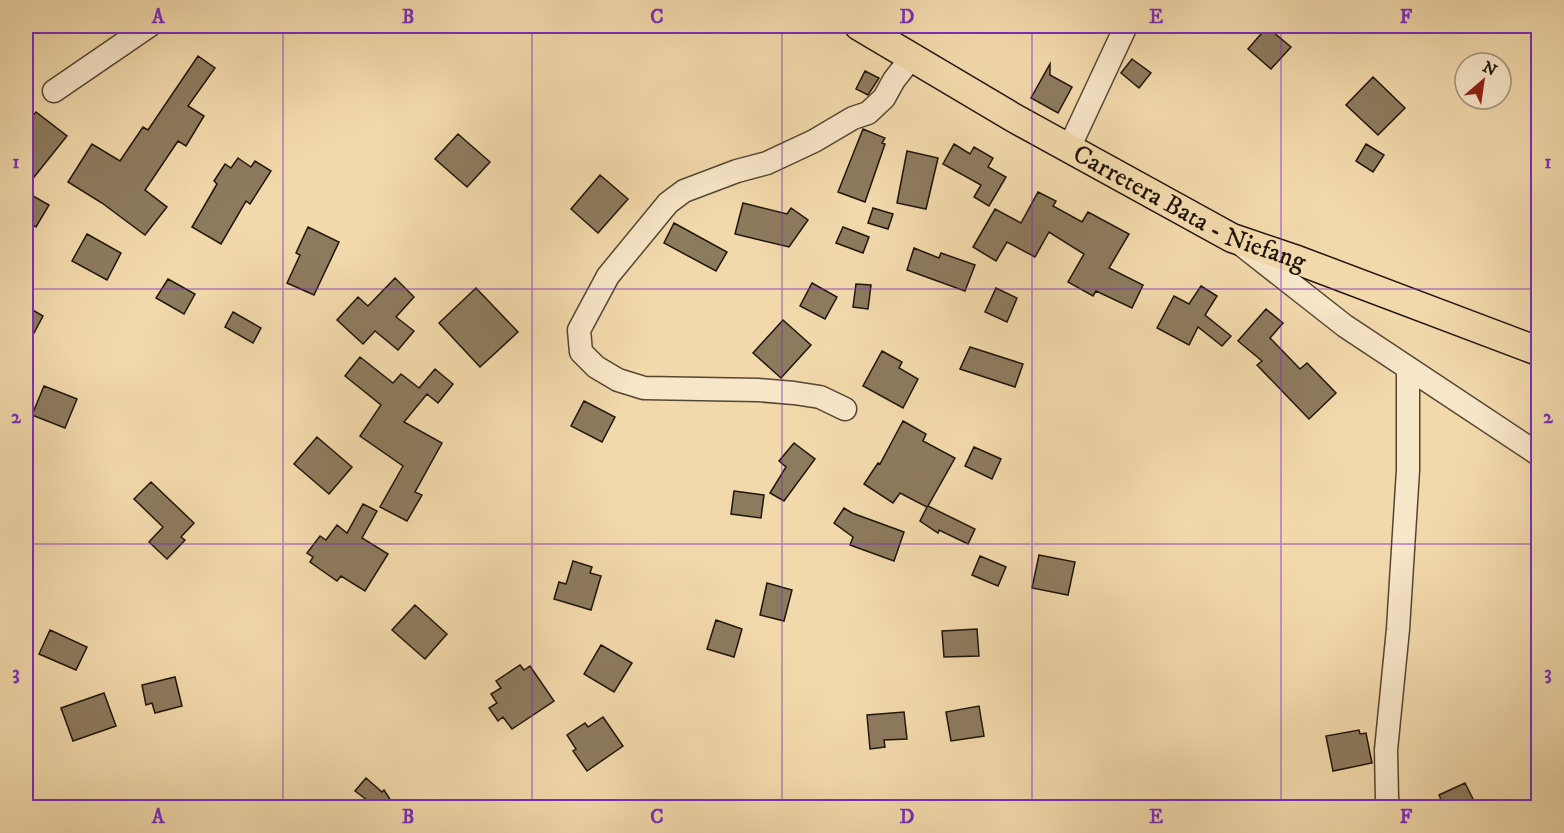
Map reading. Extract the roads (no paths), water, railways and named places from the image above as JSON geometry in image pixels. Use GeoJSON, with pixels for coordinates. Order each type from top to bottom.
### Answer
{"type":"FeatureCollection","features":[{"type":"Feature","properties":{"kind":"main road","name":"Carretera Bata - Niefang"},"geometry":{"type":"LineString","coordinates":[[859,26],[1069,148],[1232,238],[1297,260],[1539,351]]}},
{"type":"Feature","properties":{"kind":"street"},"geometry":{"type":"LineString","coordinates":[[54,91],[149,26]]}},
{"type":"Feature","properties":{"kind":"street"},"geometry":{"type":"LineString","coordinates":[[1069,148],[1126,26]]}},
{"type":"Feature","properties":{"kind":"street"},"geometry":{"type":"LineString","coordinates":[[845,409],[820,397],[794,393],[644,388],[618,380],[596,367],[581,351],[579,330],[608,276],[668,203],[684,190],[736,171],[767,164],[814,141],[853,118],[868,113],[884,98],[894,80],[912,57]]}},
{"type":"Feature","properties":{"kind":"street"},"geometry":{"type":"LineString","coordinates":[[1232,238],[1345,326],[1539,454]]}},
{"type":"Feature","properties":{"kind":"street"},"geometry":{"type":"LineString","coordinates":[[1390,807],[1387,799],[1386,750],[1398,629],[1408,481],[1408,368]]}}]}
